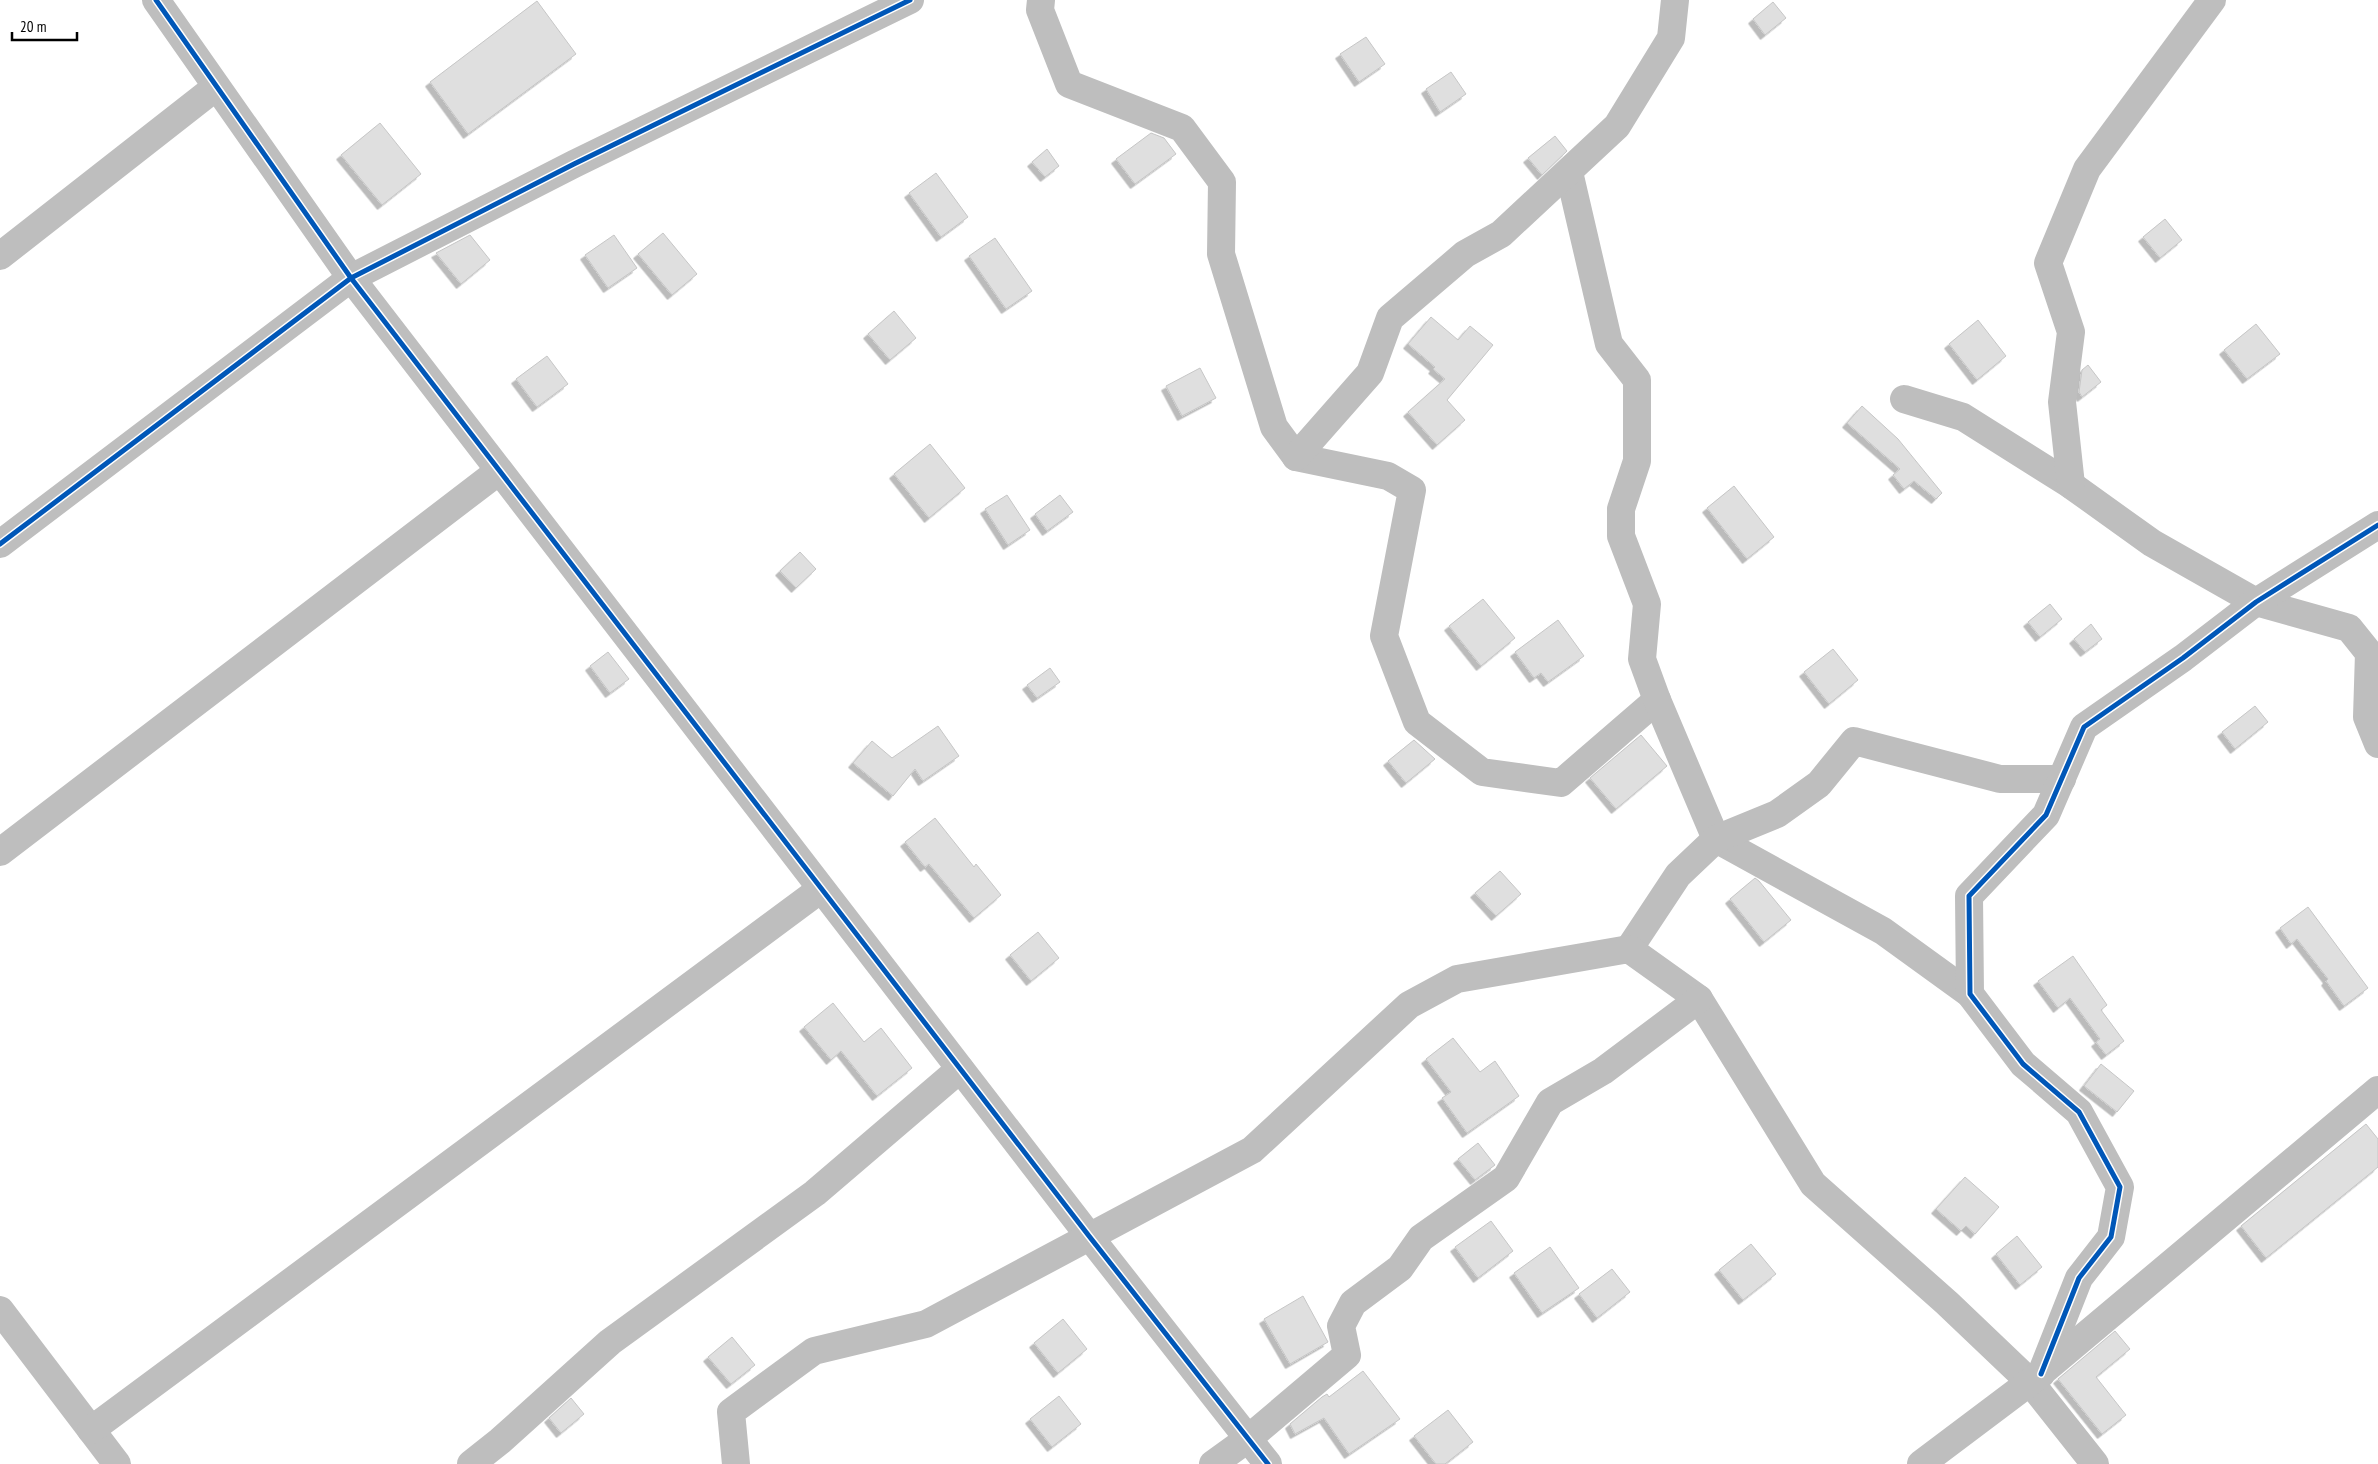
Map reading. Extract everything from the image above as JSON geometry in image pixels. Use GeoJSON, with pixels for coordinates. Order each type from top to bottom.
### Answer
{"type":"FeatureCollection","features":[{"type":"Feature","properties":{"kind":"street"},"geometry":{"type":"LineString","coordinates":[[156,0],[351,278],[1089,1236],[1268,1464]]}},
{"type":"Feature","properties":{"kind":"street"},"geometry":{"type":"LineString","coordinates":[[0,544],[351,278],[574,164],[910,0]]}},
{"type":"Feature","properties":{"kind":"street"},"geometry":{"type":"LineString","coordinates":[[1041,0],[1040,10],[1069,84],[1182,128],[1222,182],[1221,254],[1274,427],[1296,457],[1388,476],[1412,490],[1384,636],[1417,722],[1482,772],[1561,782],[1657,700]]}},
{"type":"Feature","properties":{"kind":"street"},"geometry":{"type":"LineString","coordinates":[[1296,457],[1370,373],[1390,318],[1465,254],[1501,234],[1617,126],[1671,38],[1675,0]]}},
{"type":"Feature","properties":{"kind":"street"},"geometry":{"type":"LineString","coordinates":[[2071,485],[2062,402],[2071,332],[2048,263],[2087,169],[2212,0]]}},
{"type":"Feature","properties":{"kind":"street"},"geometry":{"type":"LineString","coordinates":[[0,256],[216,87]]}},
{"type":"Feature","properties":{"kind":"street"},"geometry":{"type":"LineString","coordinates":[[1569,172],[1609,344],[1637,380],[1637,461],[1621,509],[1620,536],[1647,604],[1642,659],[1657,700],[1716,839],[1883,931],[1970,994],[2023,1064],[2079,1112],[2120,1187],[2111,1237],[2079,1278],[2036,1378]]}},
{"type":"Feature","properties":{"kind":"street"},"geometry":{"type":"LineString","coordinates":[[1904,399],[1963,416],[2071,485],[2152,544],[2256,602],[2349,628],[2369,653],[2367,717],[2378,744]]}},
{"type":"Feature","properties":{"kind":"street"},"geometry":{"type":"LineString","coordinates":[[0,852],[499,471]]}},
{"type":"Feature","properties":{"kind":"street"},"geometry":{"type":"LineString","coordinates":[[1970,994],[1969,896],[2046,815],[2084,727],[2183,658],[2256,602],[2378,525]]}},
{"type":"Feature","properties":{"kind":"street"},"geometry":{"type":"LineString","coordinates":[[1629,949],[1678,875],[1716,839],[1777,814],[1819,784],[1854,741],[2000,779],[2062,779]]}},
{"type":"Feature","properties":{"kind":"street"},"geometry":{"type":"LineString","coordinates":[[91,1430],[821,888]]}},
{"type":"Feature","properties":{"kind":"street"},"geometry":{"type":"LineString","coordinates":[[736,1464],[731,1412],[814,1351],[926,1324],[1252,1150],[1410,1005],[1457,979],[1629,949],[1699,999],[1813,1184],[1947,1303],[2036,1378],[2095,1464]]}},
{"type":"Feature","properties":{"kind":"street"},"geometry":{"type":"LineString","coordinates":[[1213,1464],[1249,1438],[1347,1355],[1341,1326],[1353,1303],[1400,1268],[1421,1238],[1506,1178],[1550,1102],[1603,1071],[1699,999]]}},
{"type":"Feature","properties":{"kind":"street"},"geometry":{"type":"LineString","coordinates":[[470,1464],[500,1441],[610,1342],[815,1193],[960,1069]]}},
{"type":"Feature","properties":{"kind":"street"},"geometry":{"type":"LineString","coordinates":[[1921,1464],[2036,1378],[2378,1090]]}},
{"type":"Feature","properties":{"kind":"street"},"geometry":{"type":"LineString","coordinates":[[0,1310],[117,1464]]}},
{"type":"Feature","properties":{"kind":"building"},"geometry":{"type":"Polygon","coordinates":[[[537,1],[576,54],[468,134],[430,82],[537,1]]]}},
{"type":"Feature","properties":{"kind":"building"},"geometry":{"type":"Polygon","coordinates":[[[1773,2],[1786,18],[1765,35],[1753,19],[1773,2]]]}},
{"type":"Feature","properties":{"kind":"building"},"geometry":{"type":"Polygon","coordinates":[[[1366,37],[1385,64],[1359,82],[1340,54],[1366,37]]]}},
{"type":"Feature","properties":{"kind":"building"},"geometry":{"type":"Polygon","coordinates":[[[1451,72],[1466,94],[1440,112],[1426,89],[1451,72]]]}},
{"type":"Feature","properties":{"kind":"building"},"geometry":{"type":"Polygon","coordinates":[[[380,123],[421,174],[382,205],[341,155],[380,123]]]}},
{"type":"Feature","properties":{"kind":"building"},"geometry":{"type":"Polygon","coordinates":[[[1151,133],[1164,138],[1176,154],[1135,184],[1116,159],[1151,133]]]}},
{"type":"Feature","properties":{"kind":"building"},"geometry":{"type":"Polygon","coordinates":[[[1555,136],[1567,151],[1542,175],[1528,158],[1555,136]]]}},
{"type":"Feature","properties":{"kind":"building"},"geometry":{"type":"Polygon","coordinates":[[[1047,149],[1059,166],[1045,177],[1032,162],[1047,149]]]}},
{"type":"Feature","properties":{"kind":"building"},"geometry":{"type":"Polygon","coordinates":[[[936,173],[968,217],[941,237],[909,193],[936,173]]]}},
{"type":"Feature","properties":{"kind":"building"},"geometry":{"type":"Polygon","coordinates":[[[2165,219],[2182,240],[2160,258],[2143,237],[2165,219]]]}},
{"type":"Feature","properties":{"kind":"building"},"geometry":{"type":"Polygon","coordinates":[[[663,233],[697,274],[672,295],[638,254],[663,233]]]}},
{"type":"Feature","properties":{"kind":"building"},"geometry":{"type":"Polygon","coordinates":[[[470,235],[490,260],[461,284],[436,253],[470,235]]]}},
{"type":"Feature","properties":{"kind":"building"},"geometry":{"type":"Polygon","coordinates":[[[614,235],[637,268],[608,288],[585,255],[614,235]]]}},
{"type":"Feature","properties":{"kind":"building"},"geometry":{"type":"Polygon","coordinates":[[[995,238],[1032,291],[1006,309],[969,256],[995,238]]]}},
{"type":"Feature","properties":{"kind":"building"},"geometry":{"type":"Polygon","coordinates":[[[894,311],[916,338],[890,360],[868,334],[894,311]]]}},
{"type":"Feature","properties":{"kind":"building"},"geometry":{"type":"Polygon","coordinates":[[[1431,317],[1458,340],[1470,326],[1493,345],[1447,400],[1465,420],[1437,445],[1408,412],[1445,379],[1433,369],[1435,367],[1408,344],[1431,317]]]}},
{"type":"Feature","properties":{"kind":"building"},"geometry":{"type":"Polygon","coordinates":[[[1978,320],[2006,356],[1977,380],[1949,344],[1978,320]]]}},
{"type":"Feature","properties":{"kind":"building"},"geometry":{"type":"Polygon","coordinates":[[[2256,324],[2280,354],[2247,379],[2224,350],[2256,324]]]}},
{"type":"Feature","properties":{"kind":"building"},"geometry":{"type":"Polygon","coordinates":[[[547,356],[568,384],[537,407],[516,379],[547,356]]]}},
{"type":"Feature","properties":{"kind":"building"},"geometry":{"type":"Polygon","coordinates":[[[2088,365],[2101,382],[2082,397],[2079,392],[2082,370],[2088,365]]]}},
{"type":"Feature","properties":{"kind":"building"},"geometry":{"type":"Polygon","coordinates":[[[1200,368],[1216,398],[1182,416],[1166,386],[1200,368]]]}},
{"type":"Feature","properties":{"kind":"building"},"geometry":{"type":"Polygon","coordinates":[[[1862,406],[1898,439],[1942,493],[1936,499],[1914,481],[1904,489],[1893,475],[1900,469],[1847,423],[1862,406]]]}},
{"type":"Feature","properties":{"kind":"building"},"geometry":{"type":"Polygon","coordinates":[[[930,444],[965,488],[929,518],[894,474],[930,444]]]}},
{"type":"Feature","properties":{"kind":"building"},"geometry":{"type":"Polygon","coordinates":[[[1734,486],[1774,537],[1747,559],[1707,508],[1734,486]]]}},
{"type":"Feature","properties":{"kind":"building"},"geometry":{"type":"Polygon","coordinates":[[[1007,495],[1030,530],[1008,545],[985,509],[1007,495]]]}},
{"type":"Feature","properties":{"kind":"building"},"geometry":{"type":"Polygon","coordinates":[[[1060,495],[1073,512],[1047,531],[1035,514],[1060,495]]]}},
{"type":"Feature","properties":{"kind":"building"},"geometry":{"type":"Polygon","coordinates":[[[800,552],[816,569],[796,588],[780,571],[800,552]]]}},
{"type":"Feature","properties":{"kind":"building"},"geometry":{"type":"Polygon","coordinates":[[[1483,599],[1515,638],[1481,666],[1449,626],[1483,599]]]}},
{"type":"Feature","properties":{"kind":"building"},"geometry":{"type":"Polygon","coordinates":[[[2050,604],[2062,619],[2040,637],[2028,622],[2050,604]]]}},
{"type":"Feature","properties":{"kind":"building"},"geometry":{"type":"Polygon","coordinates":[[[1558,620],[1584,656],[1548,682],[1541,673],[1534,678],[1515,652],[1558,620]]]}},
{"type":"Feature","properties":{"kind":"building"},"geometry":{"type":"Polygon","coordinates":[[[2091,624],[2102,639],[2085,652],[2074,639],[2091,624]]]}},
{"type":"Feature","properties":{"kind":"building"},"geometry":{"type":"Polygon","coordinates":[[[1833,649],[1858,680],[1829,704],[1804,672],[1833,649]]]}},
{"type":"Feature","properties":{"kind":"building"},"geometry":{"type":"Polygon","coordinates":[[[608,652],[629,679],[610,693],[590,666],[608,652]]]}},
{"type":"Feature","properties":{"kind":"building"},"geometry":{"type":"Polygon","coordinates":[[[1050,668],[1060,682],[1037,698],[1027,685],[1050,668]]]}},
{"type":"Feature","properties":{"kind":"building"},"geometry":{"type":"Polygon","coordinates":[[[2255,706],[2268,722],[2235,749],[2222,732],[2255,706]]]}},
{"type":"Feature","properties":{"kind":"building"},"geometry":{"type":"Polygon","coordinates":[[[938,726],[959,756],[923,781],[915,769],[893,796],[853,763],[872,741],[892,758],[938,726]]]}},
{"type":"Feature","properties":{"kind":"building"},"geometry":{"type":"Polygon","coordinates":[[[1641,735],[1667,766],[1616,809],[1590,778],[1641,735]]]}},
{"type":"Feature","properties":{"kind":"building"},"geometry":{"type":"Polygon","coordinates":[[[1414,740],[1435,759],[1406,783],[1388,761],[1414,740]]]}},
{"type":"Feature","properties":{"kind":"building"},"geometry":{"type":"Polygon","coordinates":[[[935,818],[974,867],[976,864],[1001,895],[974,918],[929,864],[925,867],[905,842],[935,818]]]}},
{"type":"Feature","properties":{"kind":"building"},"geometry":{"type":"Polygon","coordinates":[[[1500,871],[1521,894],[1496,916],[1475,893],[1500,871]]]}},
{"type":"Feature","properties":{"kind":"building"},"geometry":{"type":"Polygon","coordinates":[[[1755,878],[1791,920],[1764,942],[1730,899],[1755,878]]]}},
{"type":"Feature","properties":{"kind":"building"},"geometry":{"type":"Polygon","coordinates":[[[2308,907],[2368,988],[2344,1006],[2326,981],[2328,979],[2297,939],[2291,944],[2280,928],[2308,907]]]}},
{"type":"Feature","properties":{"kind":"building"},"geometry":{"type":"Polygon","coordinates":[[[1038,932],[1059,958],[1031,981],[1010,955],[1038,932]]]}},
{"type":"Feature","properties":{"kind":"building"},"geometry":{"type":"Polygon","coordinates":[[[2073,956],[2107,1005],[2101,1010],[2124,1041],[2106,1055],[2096,1042],[2100,1039],[2070,998],[2058,1008],[2038,981],[2073,956]]]}},
{"type":"Feature","properties":{"kind":"building"},"geometry":{"type":"Polygon","coordinates":[[[833,1003],[864,1042],[881,1028],[912,1068],[877,1096],[841,1051],[831,1060],[804,1027],[833,1003]]]}},
{"type":"Feature","properties":{"kind":"building"},"geometry":{"type":"Polygon","coordinates":[[[1453,1038],[1480,1072],[1495,1061],[1519,1096],[1467,1133],[1442,1098],[1451,1092],[1426,1059],[1453,1038]]]}},
{"type":"Feature","properties":{"kind":"building"},"geometry":{"type":"Polygon","coordinates":[[[2101,1064],[2134,1091],[2117,1112],[2084,1086],[2101,1064]]]}},
{"type":"Feature","properties":{"kind":"building"},"geometry":{"type":"Polygon","coordinates":[[[2366,1124],[2378,1139],[2378,1167],[2266,1258],[2241,1226],[2366,1124]]]}},
{"type":"Feature","properties":{"kind":"building"},"geometry":{"type":"Polygon","coordinates":[[[1478,1143],[1495,1165],[1475,1180],[1458,1159],[1478,1143]]]}},
{"type":"Feature","properties":{"kind":"building"},"geometry":{"type":"Polygon","coordinates":[[[1965,1177],[1999,1207],[1975,1234],[1966,1226],[1961,1231],[1936,1209],[1965,1177]]]}},
{"type":"Feature","properties":{"kind":"building"},"geometry":{"type":"Polygon","coordinates":[[[1491,1221],[1513,1251],[1478,1278],[1455,1247],[1491,1221]]]}},
{"type":"Feature","properties":{"kind":"building"},"geometry":{"type":"Polygon","coordinates":[[[2017,1236],[2042,1267],[2020,1285],[1996,1254],[2017,1236]]]}},
{"type":"Feature","properties":{"kind":"building"},"geometry":{"type":"Polygon","coordinates":[[[1751,1244],[1776,1274],[1743,1300],[1719,1270],[1751,1244]]]}},
{"type":"Feature","properties":{"kind":"building"},"geometry":{"type":"Polygon","coordinates":[[[1550,1247],[1579,1288],[1542,1313],[1514,1273],[1550,1247]]]}},
{"type":"Feature","properties":{"kind":"building"},"geometry":{"type":"Polygon","coordinates":[[[1612,1269],[1630,1292],[1597,1318],[1579,1294],[1612,1269]]]}},
{"type":"Feature","properties":{"kind":"building"},"geometry":{"type":"Polygon","coordinates":[[[1303,1296],[1328,1342],[1290,1364],[1264,1319],[1303,1296]]]}},
{"type":"Feature","properties":{"kind":"building"},"geometry":{"type":"Polygon","coordinates":[[[1063,1319],[1087,1349],[1058,1373],[1034,1343],[1063,1319]]]}},
{"type":"Feature","properties":{"kind":"building"},"geometry":{"type":"Polygon","coordinates":[[[2115,1331],[2130,1349],[2096,1377],[2126,1415],[2102,1434],[2058,1379],[2115,1331]]]}},
{"type":"Feature","properties":{"kind":"building"},"geometry":{"type":"Polygon","coordinates":[[[732,1337],[755,1365],[731,1384],[708,1357],[732,1337]]]}},
{"type":"Feature","properties":{"kind":"building"},"geometry":{"type":"Polygon","coordinates":[[[1363,1371],[1400,1419],[1349,1454],[1324,1418],[1295,1434],[1290,1424],[1322,1397],[1327,1394],[1329,1397],[1363,1371]]]}},
{"type":"Feature","properties":{"kind":"building"},"geometry":{"type":"Polygon","coordinates":[[[1059,1396],[1081,1424],[1052,1447],[1030,1419],[1059,1396]]]}},
{"type":"Feature","properties":{"kind":"building"},"geometry":{"type":"Polygon","coordinates":[[[571,1398],[584,1414],[561,1433],[549,1418],[571,1398]]]}},
{"type":"Feature","properties":{"kind":"building"},"geometry":{"type":"Polygon","coordinates":[[[1448,1410],[1473,1442],[1445,1464],[1436,1464],[1414,1436],[1448,1410]]]}},
{"type":"Feature","properties":{"kind":"cycle path"},"geometry":{"type":"LineString","coordinates":[[156,0],[351,278],[1089,1236],[1268,1464]]}},
{"type":"Feature","properties":{"kind":"cycle path"},"geometry":{"type":"LineString","coordinates":[[0,544],[351,278],[574,164],[910,0]]}},
{"type":"Feature","properties":{"kind":"cycle path"},"geometry":{"type":"LineString","coordinates":[[2041,1374],[2079,1278],[2111,1237],[2120,1187],[2079,1112],[2023,1064],[1970,994],[1969,896],[2046,815],[2084,727],[2183,658],[2256,602],[2378,525]]}}]}
